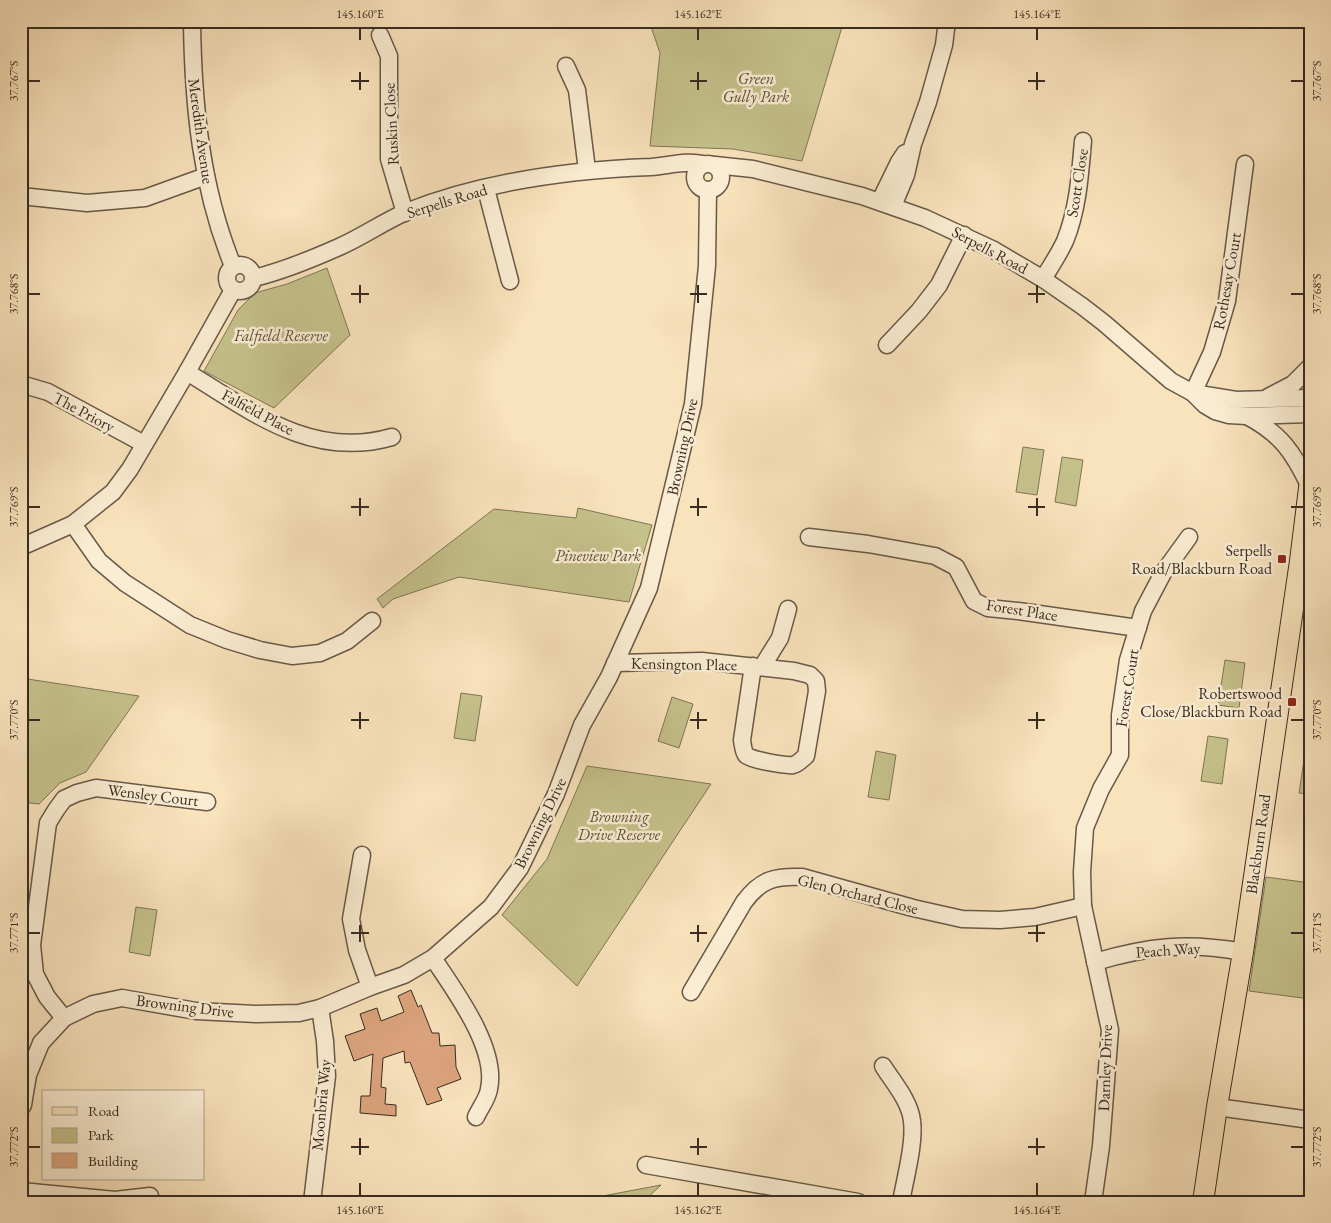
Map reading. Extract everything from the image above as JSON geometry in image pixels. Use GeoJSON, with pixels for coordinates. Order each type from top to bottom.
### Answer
{"type":"FeatureCollection","features":[{"type":"Feature","properties":{"kind":"main road","name":"Blackburn Road"},"geometry":{"type":"LineString","coordinates":[[1203,1202],[1301,601],[1310,483]]}},
{"type":"Feature","properties":{"kind":"street","name":"Meredith Avenue"},"geometry":{"type":"LineString","coordinates":[[192,21],[192,69],[200,143],[206,176],[223,241],[233,266]]}},
{"type":"Feature","properties":{"kind":"street"},"geometry":{"type":"LineString","coordinates":[[887,204],[906,175],[913,144],[944,45],[947,21]]}},
{"type":"Feature","properties":{"kind":"street","name":"Ruskin Close"},"geometry":{"type":"LineString","coordinates":[[380,35],[389,56],[390,159],[405,213]]}},
{"type":"Feature","properties":{"kind":"street"},"geometry":{"type":"LineString","coordinates":[[566,66],[577,90],[587,170]]}},
{"type":"Feature","properties":{"kind":"street","name":"Scott Close"},"geometry":{"type":"LineString","coordinates":[[1043,279],[1061,249],[1072,220],[1078,196],[1083,141]]}},
{"type":"Feature","properties":{"kind":"street","name":"Rothesay Court"},"geometry":{"type":"LineString","coordinates":[[1193,393],[1212,352],[1227,301],[1244,164]]}},
{"type":"Feature","properties":{"kind":"street","name":"Serpells Road"},"geometry":{"type":"LineString","coordinates":[[254,278],[276,272],[339,247],[405,213],[457,195],[530,178],[587,170],[652,167],[683,172],[753,168],[846,191],[887,204],[964,236],[1010,259],[1043,279],[1104,323],[1171,381],[1193,393],[1212,410],[1229,415],[1246,416],[1310,414]]}},
{"type":"Feature","properties":{"kind":"street","name":"Browning Drive"},"geometry":{"type":"LineString","coordinates":[[21,1108],[28,1075],[41,1043],[64,1018],[93,1004],[122,998],[196,1011],[256,1014],[299,1012],[320,1008],[370,986],[404,975],[433,958],[491,907],[520,868],[556,794],[582,725],[615,663],[649,588],[693,404],[707,266],[708,190],[717,187],[708,171]]}},
{"type":"Feature","properties":{"kind":"street"},"geometry":{"type":"LineString","coordinates":[[21,196],[87,203],[145,198],[206,176]]}},
{"type":"Feature","properties":{"kind":"street"},"geometry":{"type":"LineString","coordinates":[[486,188],[510,281]]}},
{"type":"Feature","properties":{"kind":"street"},"geometry":{"type":"LineString","coordinates":[[886,345],[919,311],[939,285],[964,236]]}},
{"type":"Feature","properties":{"kind":"street"},"geometry":{"type":"LineString","coordinates":[[242,265],[251,269],[254,278],[253,283],[247,290],[237,291],[230,287],[226,278],[233,266],[242,265]]}},
{"type":"Feature","properties":{"kind":"street"},"geometry":{"type":"LineString","coordinates":[[21,547],[73,524],[112,492],[130,470],[233,290]]}},
{"type":"Feature","properties":{"kind":"street"},"geometry":{"type":"LineString","coordinates":[[1264,399],[1293,384],[1310,367]]}},
{"type":"Feature","properties":{"kind":"street","name":"Falfield Place"},"geometry":{"type":"LineString","coordinates":[[187,372],[263,418],[305,437],[336,443],[372,443],[392,437]]}},
{"type":"Feature","properties":{"kind":"street","name":"The Priory"},"geometry":{"type":"LineString","coordinates":[[21,384],[48,392],[144,444]]}},
{"type":"Feature","properties":{"kind":"street","name":"Serpells Road"},"geometry":{"type":"LineString","coordinates":[[1193,393],[1236,400],[1310,398]]}},
{"type":"Feature","properties":{"kind":"street","name":"Serpells Road"},"geometry":{"type":"LineString","coordinates":[[1246,416],[1268,429],[1289,449],[1310,483]]}},
{"type":"Feature","properties":{"kind":"street"},"geometry":{"type":"LineString","coordinates":[[73,524],[99,561],[125,583],[190,625],[227,640],[260,650],[292,656],[320,652],[347,641],[372,621]]}},
{"type":"Feature","properties":{"kind":"street","name":"Forest Place"},"geometry":{"type":"LineString","coordinates":[[809,537],[868,544],[935,556],[956,567],[974,600],[988,608],[1018,610],[1138,628]]}},
{"type":"Feature","properties":{"kind":"street","name":"Forest Court"},"geometry":{"type":"LineString","coordinates":[[1083,906],[1082,872],[1085,828],[1101,788],[1120,755],[1120,715],[1128,660],[1143,610],[1163,573],[1189,537]]}},
{"type":"Feature","properties":{"kind":"street"},"geometry":{"type":"LineString","coordinates":[[757,666],[780,638],[788,609]]}},
{"type":"Feature","properties":{"kind":"street","name":"Kensington Place"},"geometry":{"type":"LineString","coordinates":[[615,663],[702,661],[757,666],[810,675],[816,681],[817,691],[806,756],[792,765],[752,759],[746,755],[743,747],[757,666]]}},
{"type":"Feature","properties":{"kind":"street","name":"Wensley Court"},"geometry":{"type":"LineString","coordinates":[[64,1018],[46,997],[35,974],[32,944],[48,824],[56,810],[64,799],[76,792],[96,788],[208,802]]}},
{"type":"Feature","properties":{"kind":"street"},"geometry":{"type":"LineString","coordinates":[[362,855],[351,918],[357,950],[370,986]]}},
{"type":"Feature","properties":{"kind":"street","name":"Glen Orchard Close"},"geometry":{"type":"LineString","coordinates":[[692,992],[751,892],[772,878],[802,877],[913,908],[962,919],[1000,920],[1035,917],[1083,906]]}},
{"type":"Feature","properties":{"kind":"street","name":"Darnley Drive"},"geometry":{"type":"LineString","coordinates":[[1083,906],[1110,1030],[1101,1146],[1093,1202]]}},
{"type":"Feature","properties":{"kind":"street","name":"Peach Way"},"geometry":{"type":"LineString","coordinates":[[1095,962],[1124,953],[1154,948],[1198,946],[1243,952]]}},
{"type":"Feature","properties":{"kind":"street"},"geometry":{"type":"LineString","coordinates":[[433,958],[470,1016],[484,1046],[490,1068],[490,1089],[476,1117]]}},
{"type":"Feature","properties":{"kind":"street","name":"Moonbria Way"},"geometry":{"type":"LineString","coordinates":[[312,1202],[327,1076],[320,1008]]}},
{"type":"Feature","properties":{"kind":"street"},"geometry":{"type":"LineString","coordinates":[[883,1066],[906,1104],[912,1120],[912,1137],[900,1202]]}},
{"type":"Feature","properties":{"kind":"street"},"geometry":{"type":"LineString","coordinates":[[1217,1107],[1310,1120]]}},
{"type":"Feature","properties":{"kind":"street"},"geometry":{"type":"LineString","coordinates":[[646,1165],[858,1202]]}},
{"type":"Feature","properties":{"kind":"street"},"geometry":{"type":"LineString","coordinates":[[21,1191],[115,1200],[150,1196]]}},
{"type":"Feature","properties":{"kind":"green space","name":"Green Gully Park"},"geometry":{"type":"Polygon","coordinates":[[[649,21],[809,21],[842,27],[802,161],[733,149],[650,146],[660,53],[649,21]]]}},
{"type":"Feature","properties":{"kind":"green space","name":"Falfield Reserve"},"geometry":{"type":"Polygon","coordinates":[[[327,268],[350,335],[274,408],[204,371],[238,310],[255,293],[287,284],[327,268]]]}},
{"type":"Feature","properties":{"kind":"green space"},"geometry":{"type":"Polygon","coordinates":[[[1023,447],[1044,450],[1037,495],[1016,492],[1023,447]]]}},
{"type":"Feature","properties":{"kind":"green space"},"geometry":{"type":"Polygon","coordinates":[[[1062,457],[1083,460],[1076,506],[1055,502],[1062,457]]]}},
{"type":"Feature","properties":{"kind":"green space","name":"Pineview Park"},"geometry":{"type":"Polygon","coordinates":[[[578,508],[652,525],[629,602],[459,577],[393,599],[383,608],[377,599],[494,509],[576,518],[578,508]]]}},
{"type":"Feature","properties":{"kind":"green space"},"geometry":{"type":"Polygon","coordinates":[[[1225,660],[1245,663],[1239,708],[1218,705],[1225,660]]]}},
{"type":"Feature","properties":{"kind":"green space"},"geometry":{"type":"Polygon","coordinates":[[[21,678],[139,696],[86,772],[60,783],[39,804],[21,802],[21,678]]]}},
{"type":"Feature","properties":{"kind":"green space"},"geometry":{"type":"Polygon","coordinates":[[[461,693],[482,696],[475,741],[454,738],[461,693]]]}},
{"type":"Feature","properties":{"kind":"green space"},"geometry":{"type":"Polygon","coordinates":[[[672,697],[693,704],[679,748],[658,741],[672,697]]]}},
{"type":"Feature","properties":{"kind":"green space"},"geometry":{"type":"Polygon","coordinates":[[[1208,736],[1228,739],[1222,784],[1201,781],[1208,736]]]}},
{"type":"Feature","properties":{"kind":"green space"},"geometry":{"type":"Polygon","coordinates":[[[1306,747],[1310,748],[1310,794],[1299,793],[1306,747]]]}},
{"type":"Feature","properties":{"kind":"green space"},"geometry":{"type":"Polygon","coordinates":[[[876,751],[896,755],[889,800],[868,797],[876,751]]]}},
{"type":"Feature","properties":{"kind":"green space","name":"Browning Drive Reserve"},"geometry":{"type":"Polygon","coordinates":[[[587,766],[711,784],[577,986],[502,915],[547,859],[587,766]]]}},
{"type":"Feature","properties":{"kind":"green space"},"geometry":{"type":"Polygon","coordinates":[[[1266,877],[1310,883],[1310,999],[1249,991],[1266,877]]]}},
{"type":"Feature","properties":{"kind":"green space"},"geometry":{"type":"Polygon","coordinates":[[[136,907],[157,910],[150,956],[129,952],[136,907]]]}},
{"type":"Feature","properties":{"kind":"green space"},"geometry":{"type":"Polygon","coordinates":[[[661,1185],[643,1202],[571,1202],[661,1185]]]}},
{"type":"Feature","properties":{"kind":"building"},"geometry":{"type":"Polygon","coordinates":[[[411,990],[418,1007],[421,1005],[432,1033],[439,1033],[440,1046],[455,1045],[456,1067],[461,1079],[437,1088],[442,1100],[427,1105],[410,1062],[405,1063],[404,1051],[383,1058],[381,1087],[386,1088],[385,1104],[396,1105],[396,1116],[360,1113],[361,1096],[370,1096],[373,1054],[354,1061],[345,1036],[365,1029],[360,1014],[377,1008],[381,1021],[404,1012],[398,996],[411,990]]]}},
{"type":"Feature","properties":{"kind":"place","name":"Serpells Road/Blackburn Road"},"geometry":{"type":"Point","coordinates":[1282,559]}},
{"type":"Feature","properties":{"kind":"place","name":"Robertswood Close/Blackburn Road"},"geometry":{"type":"Point","coordinates":[1292,702]}}]}
